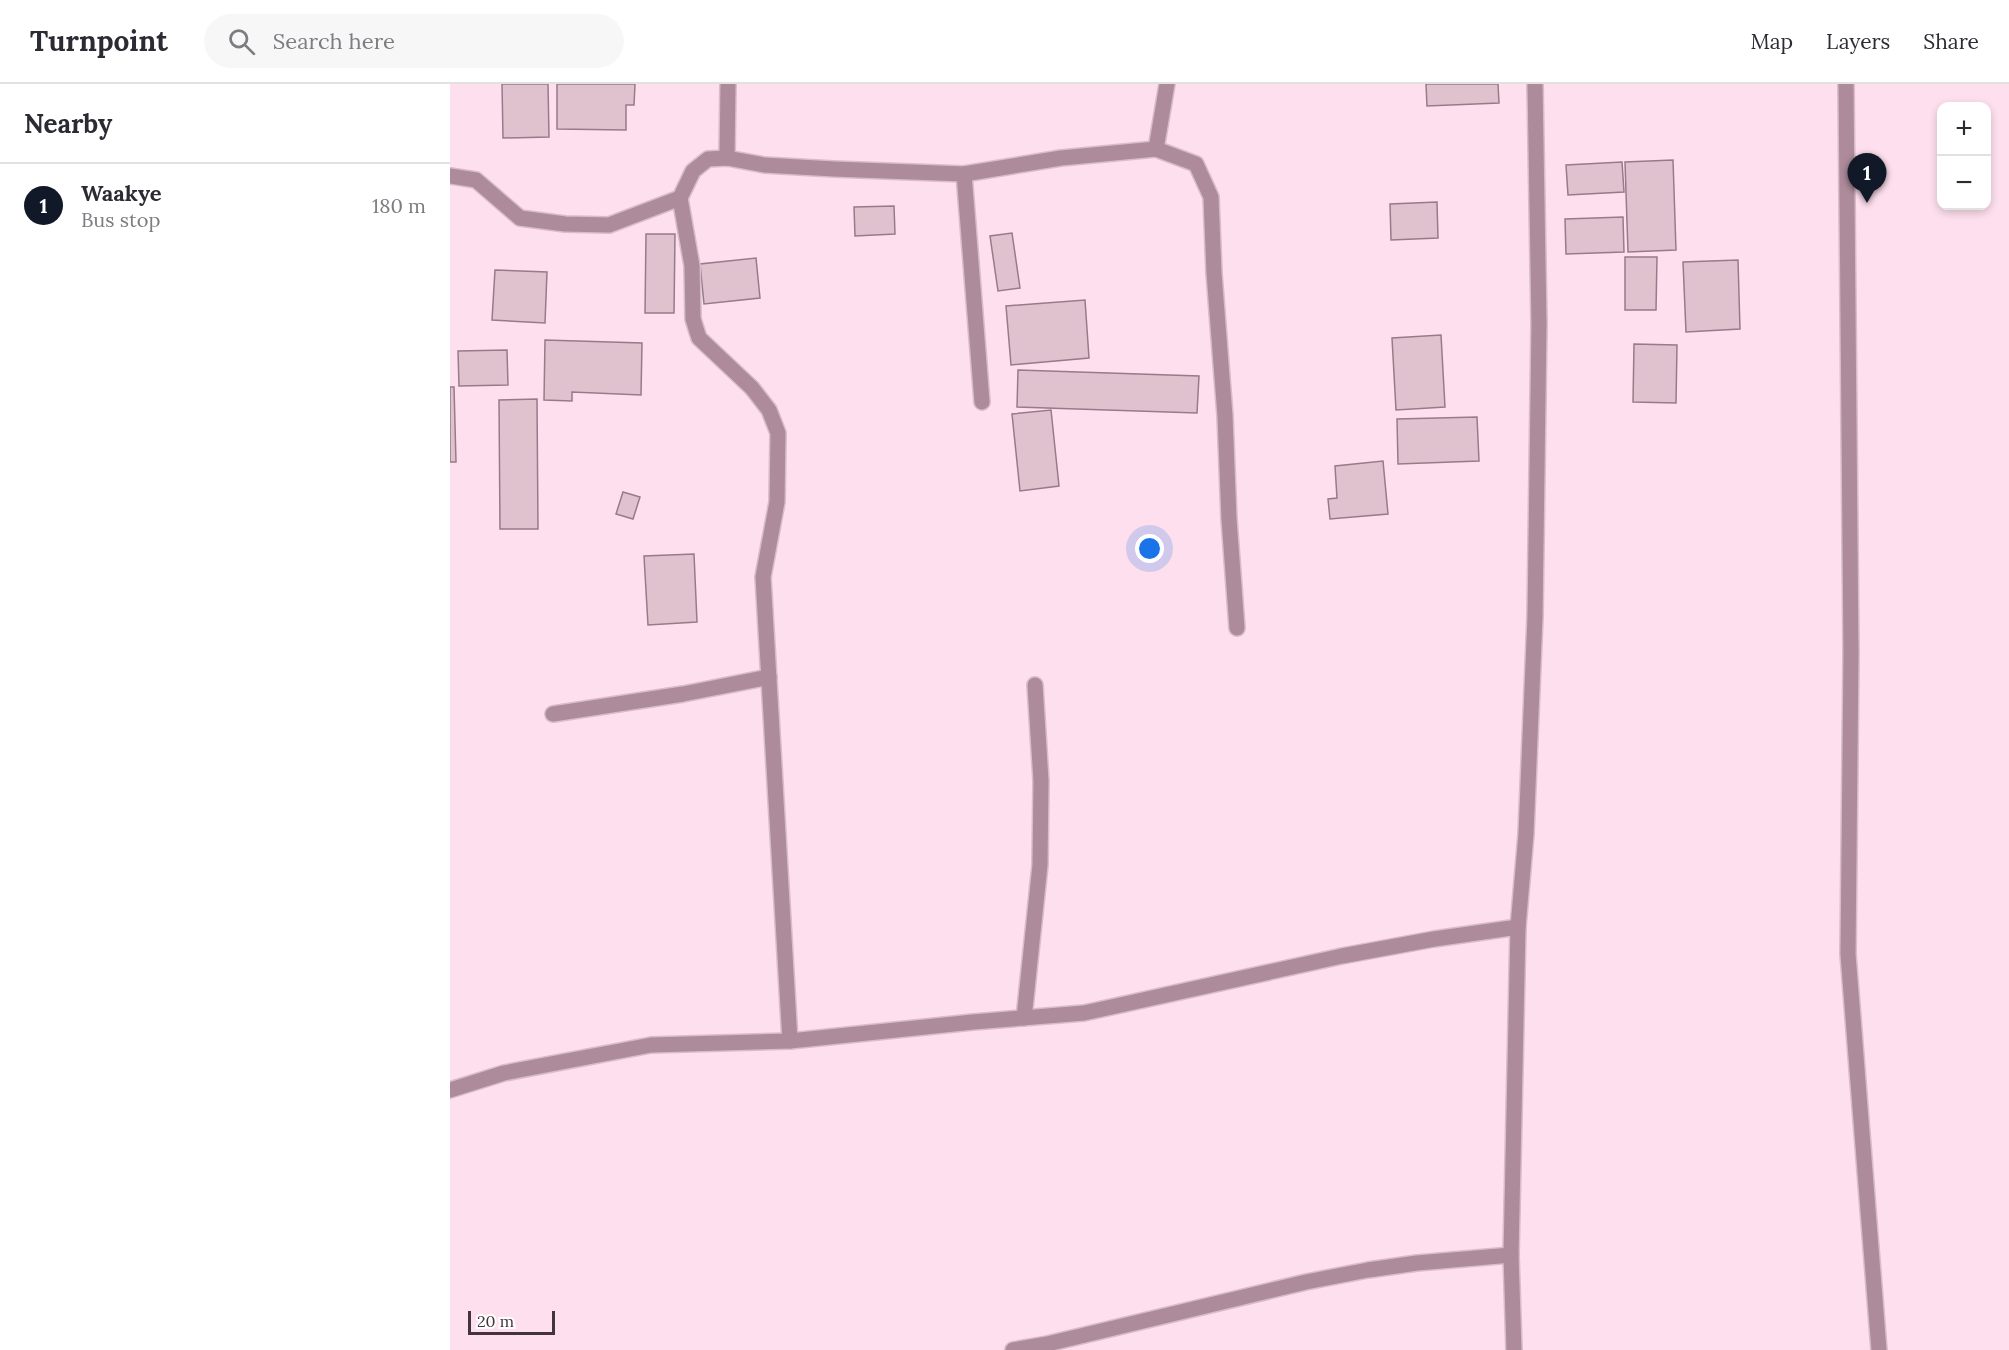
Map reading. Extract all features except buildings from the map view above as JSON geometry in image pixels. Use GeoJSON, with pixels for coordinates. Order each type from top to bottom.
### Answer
{"type":"FeatureCollection","features":[{"type":"Feature","properties":{"kind":"street"},"geometry":{"type":"LineString","coordinates":[[728,84],[728,158]]}},
{"type":"Feature","properties":{"kind":"street"},"geometry":{"type":"LineString","coordinates":[[1156,149],[1167,84]]}},
{"type":"Feature","properties":{"kind":"street"},"geometry":{"type":"LineString","coordinates":[[1515,1350],[1511,1255],[1518,927],[1526,834],[1535,617],[1539,324],[1535,84]]}},
{"type":"Feature","properties":{"kind":"street"},"geometry":{"type":"LineString","coordinates":[[1846,84],[1851,642],[1848,954],[1880,1350]]}},
{"type":"Feature","properties":{"kind":"street"},"geometry":{"type":"LineString","coordinates":[[790,1041],[763,578],[777,502],[778,433],[769,410],[752,387],[699,338],[693,319],[692,266],[680,198],[693,171],[708,159],[728,158],[764,165],[964,174],[1061,158],[1156,149],[1196,164],[1211,196],[1236,628]]}},
{"type":"Feature","properties":{"kind":"street"},"geometry":{"type":"LineString","coordinates":[[964,174],[982,402]]}},
{"type":"Feature","properties":{"kind":"street"},"geometry":{"type":"LineString","coordinates":[[450,176],[476,180],[520,218],[565,224],[609,225],[680,198]]}},
{"type":"Feature","properties":{"kind":"street"},"geometry":{"type":"LineString","coordinates":[[553,714],[770,677]]}},
{"type":"Feature","properties":{"kind":"street"},"geometry":{"type":"LineString","coordinates":[[1024,1018],[1040,864],[1041,781],[1035,685]]}},
{"type":"Feature","properties":{"kind":"street"},"geometry":{"type":"LineString","coordinates":[[450,1090],[504,1073],[651,1045],[790,1041],[1084,1013],[1342,956],[1434,939],[1518,927]]}},
{"type":"Feature","properties":{"kind":"street"},"geometry":{"type":"LineString","coordinates":[[1013,1350],[1358,1272],[1417,1263],[1511,1255]]}},
{"type":"Feature","properties":{"kind":"place","name":"Waakye"},"geometry":{"type":"Point","coordinates":[1867,203]}}]}
